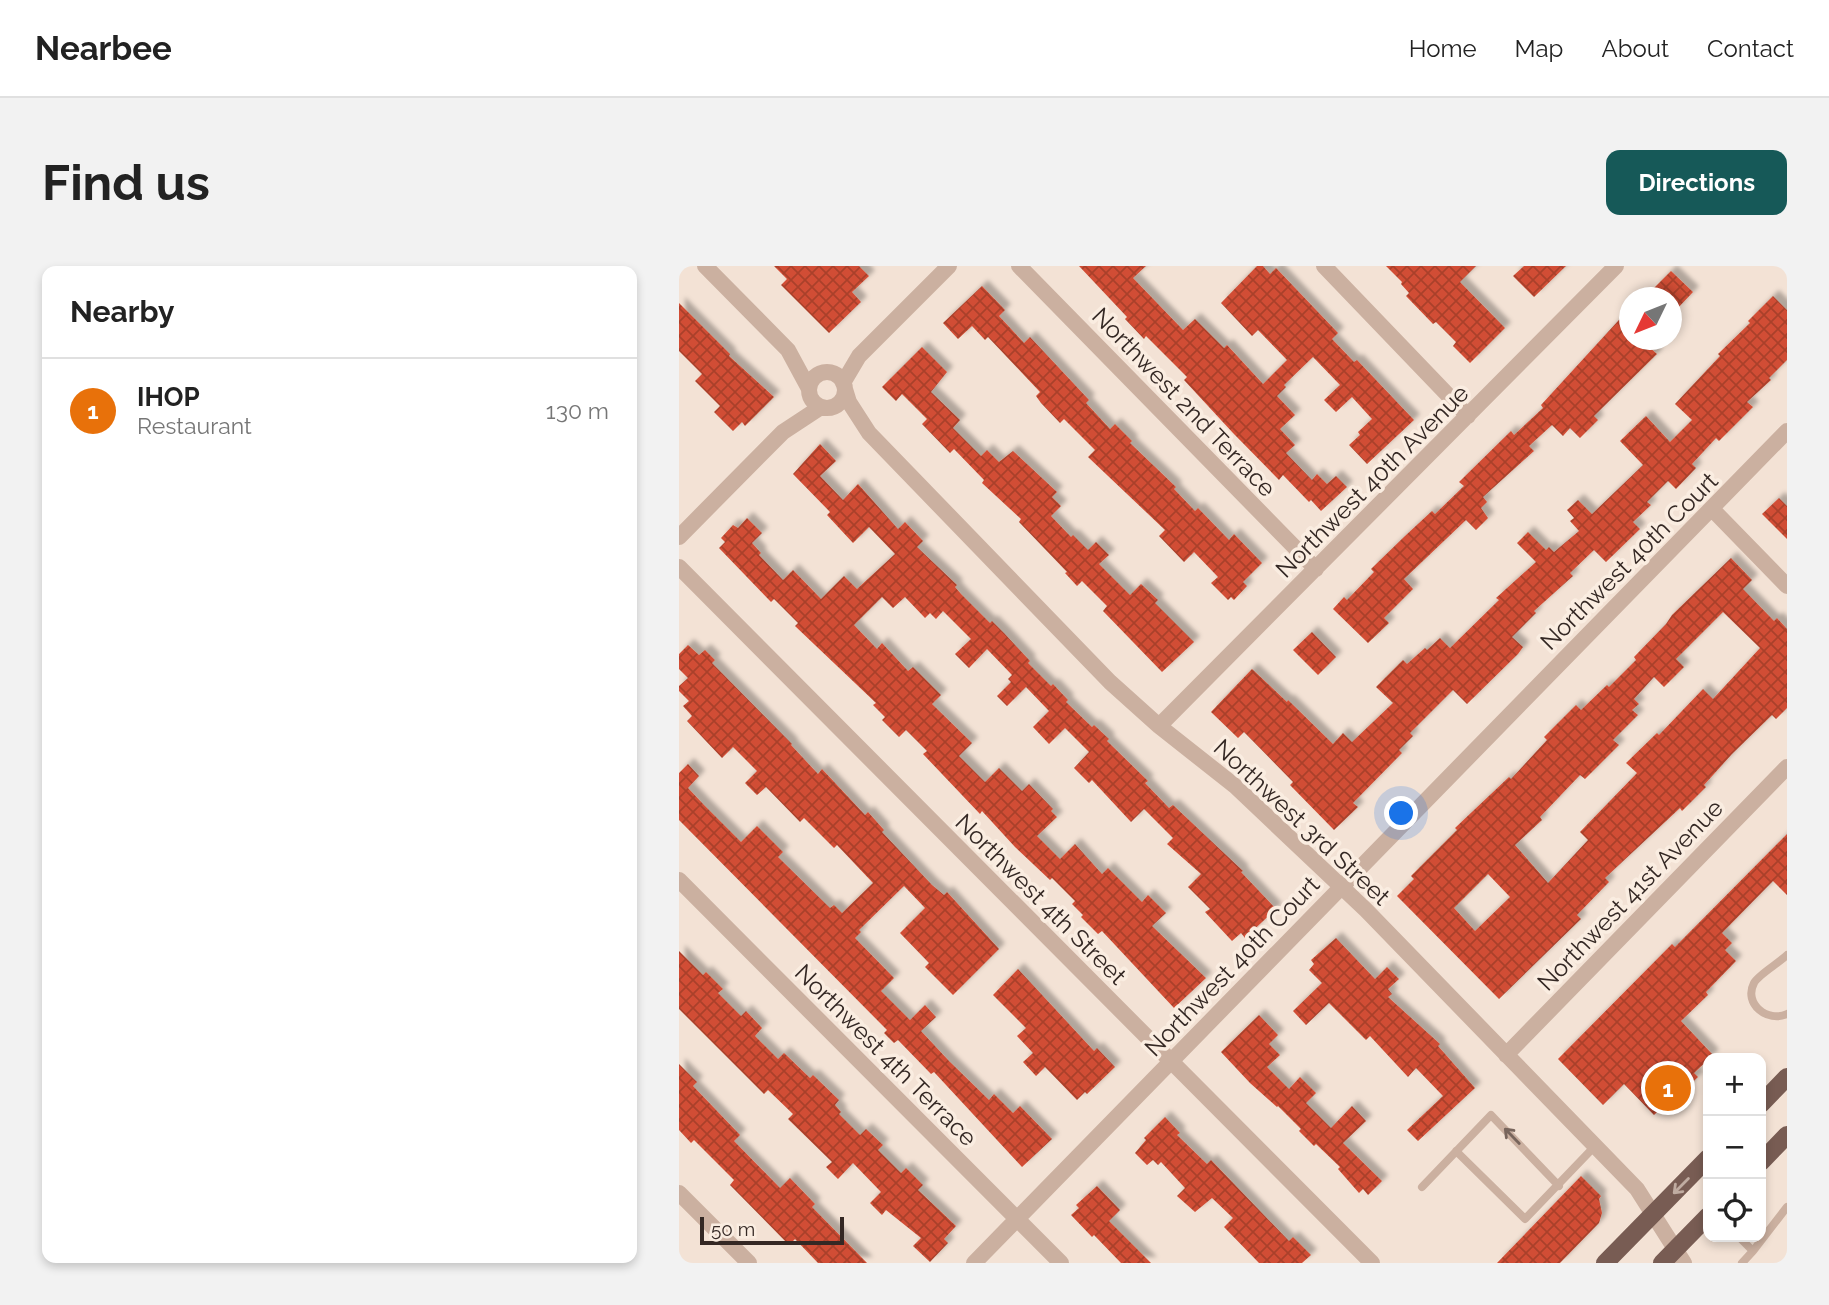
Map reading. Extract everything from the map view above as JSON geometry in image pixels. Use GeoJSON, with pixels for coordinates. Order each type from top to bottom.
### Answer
{"type":"FeatureCollection","features":[{"type":"Feature","properties":{"kind":"main road"},"geometry":{"type":"LineString","coordinates":[[1766,1099],[1787,1077]]}},
{"type":"Feature","properties":{"kind":"main road"},"geometry":{"type":"LineString","coordinates":[[1766,1157],[1787,1135]]}},
{"type":"Feature","properties":{"kind":"main road"},"geometry":{"type":"LineString","coordinates":[[1605,1263],[1703,1163]]}},
{"type":"Feature","properties":{"kind":"main road"},"geometry":{"type":"LineString","coordinates":[[1662,1263],[1680,1256],[1703,1223]]}},
{"type":"Feature","properties":{"kind":"street"},"geometry":{"type":"LineString","coordinates":[[705,266],[788,351],[814,404],[825,408]]}},
{"type":"Feature","properties":{"kind":"street"},"geometry":{"type":"LineString","coordinates":[[783,432],[841,401],[844,386],[859,356],[949,266]]}},
{"type":"Feature","properties":{"kind":"street","name":"Northwest 2nd Terrace"},"geometry":{"type":"LineString","coordinates":[[1019,266],[1316,569]]}},
{"type":"Feature","properties":{"kind":"street"},"geometry":{"type":"LineString","coordinates":[[1324,266],[1468,416]]}},
{"type":"Feature","properties":{"kind":"street","name":"Northwest 40th Avenue"},"geometry":{"type":"LineString","coordinates":[[1159,726],[1616,266]]}},
{"type":"Feature","properties":{"kind":"street"},"geometry":{"type":"LineString","coordinates":[[788,351],[840,377],[844,386]]}},
{"type":"Feature","properties":{"kind":"street"},"geometry":{"type":"LineString","coordinates":[[679,537],[783,432],[809,390],[811,380],[859,356]]}},
{"type":"Feature","properties":{"kind":"street","name":"Northwest 3rd Street"},"geometry":{"type":"LineString","coordinates":[[844,386],[849,402],[869,433],[1110,682],[1159,726],[1235,786],[1341,887],[1637,1189],[1680,1256]]}},
{"type":"Feature","properties":{"kind":"street","name":"Northwest 3rd Street"},"geometry":{"type":"LineString","coordinates":[[825,408],[869,433]]}},
{"type":"Feature","properties":{"kind":"street","name":"Northwest 40th Court"},"geometry":{"type":"LineString","coordinates":[[974,1263],[1787,431]]}},
{"type":"Feature","properties":{"kind":"street"},"geometry":{"type":"LineString","coordinates":[[1712,509],[1787,586]]}},
{"type":"Feature","properties":{"kind":"street","name":"Northwest 4th Street"},"geometry":{"type":"LineString","coordinates":[[679,567],[1372,1263]]}},
{"type":"Feature","properties":{"kind":"street","name":"Northwest 41st Avenue"},"geometry":{"type":"LineString","coordinates":[[1506,1055],[1787,767]]}},
{"type":"Feature","properties":{"kind":"street","name":"Northwest 4th Terrace"},"geometry":{"type":"LineString","coordinates":[[679,880],[1061,1263]]}},
{"type":"Feature","properties":{"kind":"street"},"geometry":{"type":"LineString","coordinates":[[679,1193],[749,1263]]}},
{"type":"Feature","properties":{"kind":"lane"},"geometry":{"type":"LineString","coordinates":[[1787,955],[1754,981],[1751,990],[1752,999],[1769,1017],[1778,1018],[1787,1014]]}},
{"type":"Feature","properties":{"kind":"lane"},"geometry":{"type":"LineString","coordinates":[[1422,1187],[1491,1115],[1559,1186]]}},
{"type":"Feature","properties":{"kind":"lane"},"geometry":{"type":"LineString","coordinates":[[1456,1151],[1525,1219],[1595,1146]]}},
{"type":"Feature","properties":{"kind":"lane"},"geometry":{"type":"LineString","coordinates":[[1742,1263],[1787,1207]]}},
{"type":"Feature","properties":{"kind":"lane"},"geometry":{"type":"LineString","coordinates":[[1744,1242],[1753,1251]]}},
{"type":"Feature","properties":{"kind":"building"},"geometry":{"type":"Polygon","coordinates":[[[774,266],[859,266],[869,276],[852,292],[861,302],[829,333],[781,285],[787,279],[774,266]]]}},
{"type":"Feature","properties":{"kind":"building"},"geometry":{"type":"Polygon","coordinates":[[[1079,266],[1146,266],[1133,278],[1183,330],[1195,319],[1224,348],[1227,345],[1263,384],[1287,360],[1258,330],[1252,336],[1221,303],[1257,266],[1263,266],[1270,274],[1276,268],[1338,333],[1332,339],[1354,362],[1357,360],[1414,420],[1367,464],[1349,445],[1372,419],[1352,397],[1336,412],[1324,400],[1340,385],[1313,357],[1284,385],[1286,387],[1277,396],[1295,415],[1280,429],[1295,445],[1286,453],[1312,480],[1317,474],[1327,484],[1336,476],[1347,487],[1321,511],[1283,475],[1279,480],[1184,380],[1187,377],[1146,336],[1144,339],[1079,266]]]}},
{"type":"Feature","properties":{"kind":"building"},"geometry":{"type":"Polygon","coordinates":[[[1386,266],[1476,266],[1460,282],[1505,328],[1470,363],[1453,346],[1456,342],[1436,322],[1433,324],[1406,296],[1409,293],[1402,282],[1386,266]]]}},
{"type":"Feature","properties":{"kind":"building"},"geometry":{"type":"Polygon","coordinates":[[[1524,266],[1566,266],[1534,297],[1513,276],[1524,266]]]}},
{"type":"Feature","properties":{"kind":"building"},"geometry":{"type":"Polygon","coordinates":[[[1671,271],[1693,292],[1682,304],[1682,287],[1655,287],[1671,271]]]}},
{"type":"Feature","properties":{"kind":"building"},"geometry":{"type":"Polygon","coordinates":[[[982,286],[1005,310],[999,316],[1024,343],[1030,337],[1089,400],[1086,403],[1110,429],[1115,424],[1132,441],[1130,443],[1176,487],[1174,489],[1195,511],[1198,508],[1229,540],[1234,534],[1262,563],[1243,582],[1247,586],[1234,600],[1231,597],[1228,600],[1211,583],[1218,577],[1194,552],[1184,562],[1159,536],[1165,530],[1088,457],[1095,450],[1064,419],[1060,423],[1041,403],[1036,396],[1040,392],[988,337],[985,340],[972,326],[958,339],[943,323],[982,286]]]}},
{"type":"Feature","properties":{"kind":"building"},"geometry":{"type":"Polygon","coordinates":[[[1773,296],[1787,310],[1787,360],[1769,378],[1771,380],[1747,402],[1753,407],[1719,441],[1716,438],[1692,464],[1696,468],[1676,489],[1668,481],[1647,502],[1651,505],[1633,522],[1640,529],[1606,562],[1594,550],[1570,573],[1573,576],[1534,611],[1536,613],[1512,637],[1523,647],[1518,654],[1467,704],[1453,690],[1410,733],[1413,736],[1399,750],[1402,753],[1353,803],[1358,807],[1334,830],[1290,785],[1293,782],[1244,732],[1238,738],[1211,712],[1252,669],[1333,744],[1343,733],[1352,742],[1393,703],[1376,687],[1403,660],[1407,664],[1440,638],[1450,648],[1499,600],[1496,598],[1536,562],[1517,543],[1528,532],[1546,550],[1549,547],[1554,552],[1579,531],[1570,521],[1574,518],[1567,510],[1578,500],[1592,514],[1643,465],[1620,441],[1646,416],[1670,442],[1692,420],[1675,404],[1773,296]]]}},
{"type":"Feature","properties":{"kind":"building"},"geometry":{"type":"Polygon","coordinates":[[[679,303],[729,356],[774,397],[745,426],[742,422],[733,431],[714,412],[720,406],[695,381],[702,374],[679,351],[679,303]]]}},
{"type":"Feature","properties":{"kind":"building"},"geometry":{"type":"Polygon","coordinates":[[[1619,320],[1619,350],[1652,350],[1657,354],[1594,416],[1598,420],[1580,438],[1570,428],[1563,436],[1552,425],[1529,446],[1534,451],[1483,497],[1487,502],[1481,508],[1488,518],[1476,530],[1466,520],[1404,579],[1413,589],[1384,618],[1389,623],[1368,643],[1333,609],[1344,597],[1347,600],[1374,572],[1371,569],[1405,536],[1432,511],[1435,514],[1464,486],[1459,482],[1511,431],[1514,435],[1543,408],[1541,405],[1619,320]]]}},
{"type":"Feature","properties":{"kind":"building"},"geometry":{"type":"Polygon","coordinates":[[[922,347],[947,372],[931,392],[960,420],[953,428],[981,456],[987,450],[999,462],[1013,451],[1057,492],[1052,497],[1061,506],[1051,516],[1088,550],[1096,542],[1109,555],[1099,564],[1130,595],[1141,584],[1158,600],[1155,603],[1194,642],[1162,672],[1103,611],[1107,606],[1082,581],[1077,586],[1019,522],[1021,519],[982,483],[984,480],[954,449],[950,453],[922,424],[927,419],[902,394],[896,401],[882,387],[922,347]]]}},
{"type":"Feature","properties":{"kind":"building"},"geometry":{"type":"Polygon","coordinates":[[[820,444],[836,461],[820,476],[843,500],[858,484],[898,529],[905,522],[923,541],[917,547],[957,585],[955,587],[961,594],[1004,633],[1030,661],[1028,663],[1068,700],[1066,702],[1109,739],[1107,741],[1148,781],[1145,783],[1169,808],[1173,805],[1243,871],[1241,872],[1276,909],[1245,938],[1241,933],[1232,941],[1205,912],[1210,909],[1188,887],[1201,874],[1167,844],[1173,838],[1144,809],[1131,822],[1092,780],[1089,783],[1074,768],[1089,752],[1065,728],[1049,744],[1033,727],[1049,711],[1026,687],[1007,706],[997,696],[1011,682],[1008,679],[1012,675],[987,649],[969,668],[955,654],[971,639],[943,611],[936,619],[930,613],[925,618],[905,597],[893,608],[882,597],[854,625],[877,649],[882,643],[908,671],[913,667],[941,695],[932,704],[972,743],[959,756],[985,782],[999,768],[1022,791],[1029,784],[1053,809],[1051,811],[1057,817],[1037,836],[1060,859],[1075,844],[1102,874],[1108,868],[1142,902],[1148,895],[1166,913],[1152,926],[1206,978],[1174,1008],[1102,931],[1098,934],[1081,917],[1083,915],[1072,904],[1075,901],[1052,878],[1050,880],[1015,847],[982,811],[980,814],[923,754],[927,751],[906,730],[899,737],[882,720],[885,717],[873,705],[876,703],[795,626],[798,623],[774,599],[771,602],[719,548],[725,542],[721,538],[733,525],[738,528],[747,518],[762,533],[752,543],[761,553],[759,555],[783,580],[793,570],[821,599],[844,576],[857,589],[895,554],[869,527],[853,543],[827,515],[830,512],[793,474],[820,444]]]}},
{"type":"Feature","properties":{"kind":"building"},"geometry":{"type":"Polygon","coordinates":[[[1779,498],[1787,506],[1787,539],[1762,514],[1779,498]]]}},
{"type":"Feature","properties":{"kind":"building"},"geometry":{"type":"Polygon","coordinates":[[[1731,558],[1752,580],[1743,589],[1774,621],[1777,618],[1787,629],[1787,708],[1776,719],[1772,715],[1732,754],[1704,785],[1706,787],[1682,811],[1680,808],[1605,878],[1609,882],[1577,915],[1581,919],[1499,999],[1397,896],[1414,879],[1411,876],[1457,830],[1455,828],[1509,777],[1511,779],[1547,740],[1544,737],[1576,705],[1581,710],[1607,685],[1609,687],[1636,660],[1634,657],[1672,615],[1731,558]],[[1723,612],[1676,659],[1684,667],[1664,687],[1654,677],[1634,699],[1639,704],[1632,710],[1638,715],[1613,740],[1619,745],[1585,779],[1580,775],[1540,817],[1542,820],[1515,845],[1548,883],[1588,840],[1580,832],[1637,773],[1626,763],[1657,733],[1659,735],[1703,689],[1713,699],[1760,648],[1723,612]],[[1488,874],[1454,908],[1475,931],[1510,897],[1488,874]]]}},
{"type":"Feature","properties":{"kind":"building"},"geometry":{"type":"Polygon","coordinates":[[[1312,632],[1336,657],[1318,675],[1293,650],[1312,632]]]}},
{"type":"Feature","properties":{"kind":"building"},"geometry":{"type":"Polygon","coordinates":[[[688,645],[699,655],[705,650],[715,660],[712,663],[818,774],[822,769],[865,815],[868,812],[884,830],[882,832],[932,885],[944,895],[947,892],[999,949],[953,995],[925,967],[929,963],[900,933],[925,908],[904,886],[859,930],[861,932],[855,938],[894,978],[881,991],[910,1020],[925,1005],[936,1017],[921,1031],[949,1061],[989,1100],[994,1094],[1013,1113],[1020,1106],[1052,1139],[1022,1167],[934,1072],[931,1074],[898,1040],[894,1043],[884,1033],[887,1030],[679,820],[679,773],[688,764],[699,776],[688,788],[704,805],[741,842],[757,826],[783,852],[778,857],[830,908],[834,905],[842,913],[873,883],[837,845],[834,848],[804,818],[800,822],[766,787],[757,795],[745,783],[757,771],[733,747],[722,758],[687,721],[692,716],[683,706],[689,701],[679,691],[679,686],[688,678],[679,669],[679,654],[688,645]]]}},
{"type":"Feature","properties":{"kind":"building"},"geometry":{"type":"Polygon","coordinates":[[[1787,834],[1787,895],[1773,881],[1722,933],[1732,943],[1725,950],[1736,961],[1706,992],[1708,995],[1681,1021],[1711,1053],[1703,1053],[1703,1064],[1694,1073],[1698,1077],[1654,1115],[1624,1084],[1603,1105],[1558,1059],[1672,944],[1675,947],[1787,834]]]}},
{"type":"Feature","properties":{"kind":"building"},"geometry":{"type":"Polygon","coordinates":[[[1336,938],[1375,979],[1387,967],[1399,979],[1388,989],[1392,994],[1388,997],[1440,1044],[1438,1046],[1475,1088],[1418,1141],[1407,1130],[1443,1096],[1416,1068],[1408,1077],[1370,1036],[1366,1040],[1329,1003],[1306,1025],[1293,1011],[1322,983],[1309,970],[1314,964],[1311,960],[1336,938]]]}},
{"type":"Feature","properties":{"kind":"building"},"geometry":{"type":"Polygon","coordinates":[[[679,951],[703,975],[706,972],[723,989],[718,993],[741,1016],[746,1011],[762,1028],[755,1036],[778,1059],[784,1053],[810,1078],[813,1075],[839,1100],[835,1105],[841,1112],[839,1114],[860,1135],[866,1129],[883,1145],[878,1150],[901,1173],[906,1168],[923,1185],[918,1190],[956,1226],[944,1239],[948,1243],[930,1262],[913,1246],[921,1238],[886,1210],[882,1215],[870,1203],[881,1192],[853,1163],[838,1179],[826,1167],[832,1162],[788,1119],[793,1114],[768,1090],[764,1094],[679,1009],[679,951]]]}},
{"type":"Feature","properties":{"kind":"building"},"geometry":{"type":"Polygon","coordinates":[[[1018,969],[1094,1051],[1097,1048],[1115,1067],[1077,1100],[1045,1067],[1036,1076],[1023,1062],[1033,1053],[1017,1036],[1026,1028],[993,995],[1018,969]]]}},
{"type":"Feature","properties":{"kind":"building"},"geometry":{"type":"Polygon","coordinates":[[[1259,1015],[1278,1035],[1269,1044],[1280,1055],[1267,1067],[1289,1089],[1300,1077],[1316,1093],[1306,1103],[1331,1128],[1352,1106],[1366,1121],[1343,1143],[1382,1181],[1368,1195],[1363,1189],[1359,1193],[1338,1169],[1340,1167],[1316,1144],[1314,1146],[1299,1131],[1301,1129],[1250,1083],[1221,1052],[1259,1015]]]}},
{"type":"Feature","properties":{"kind":"building"},"geometry":{"type":"Polygon","coordinates":[[[679,1064],[697,1082],[693,1086],[740,1135],[734,1141],[780,1188],[790,1178],[815,1204],[812,1207],[867,1263],[818,1263],[795,1239],[789,1245],[730,1185],[734,1180],[694,1140],[691,1143],[679,1130],[679,1064]]]}},
{"type":"Feature","properties":{"kind":"building"},"geometry":{"type":"Polygon","coordinates":[[[1165,1117],[1180,1133],[1177,1135],[1207,1164],[1211,1160],[1289,1241],[1293,1237],[1311,1255],[1302,1263],[1259,1263],[1224,1227],[1233,1218],[1212,1198],[1195,1212],[1177,1196],[1185,1188],[1161,1162],[1158,1165],[1153,1160],[1147,1165],[1135,1153],[1146,1140],[1144,1138],[1165,1117]]]}},
{"type":"Feature","properties":{"kind":"building"},"geometry":{"type":"Polygon","coordinates":[[[1581,1176],[1601,1196],[1599,1199],[1602,1213],[1599,1223],[1560,1263],[1497,1263],[1581,1176]]]}},
{"type":"Feature","properties":{"kind":"building"},"geometry":{"type":"Polygon","coordinates":[[[1097,1186],[1120,1210],[1109,1221],[1151,1263],[1121,1263],[1071,1215],[1079,1208],[1076,1205],[1097,1186]]]}},
{"type":"Feature","properties":{"kind":"place","name":"IHOP"},"geometry":{"type":"Point","coordinates":[1668,1088]}}]}
